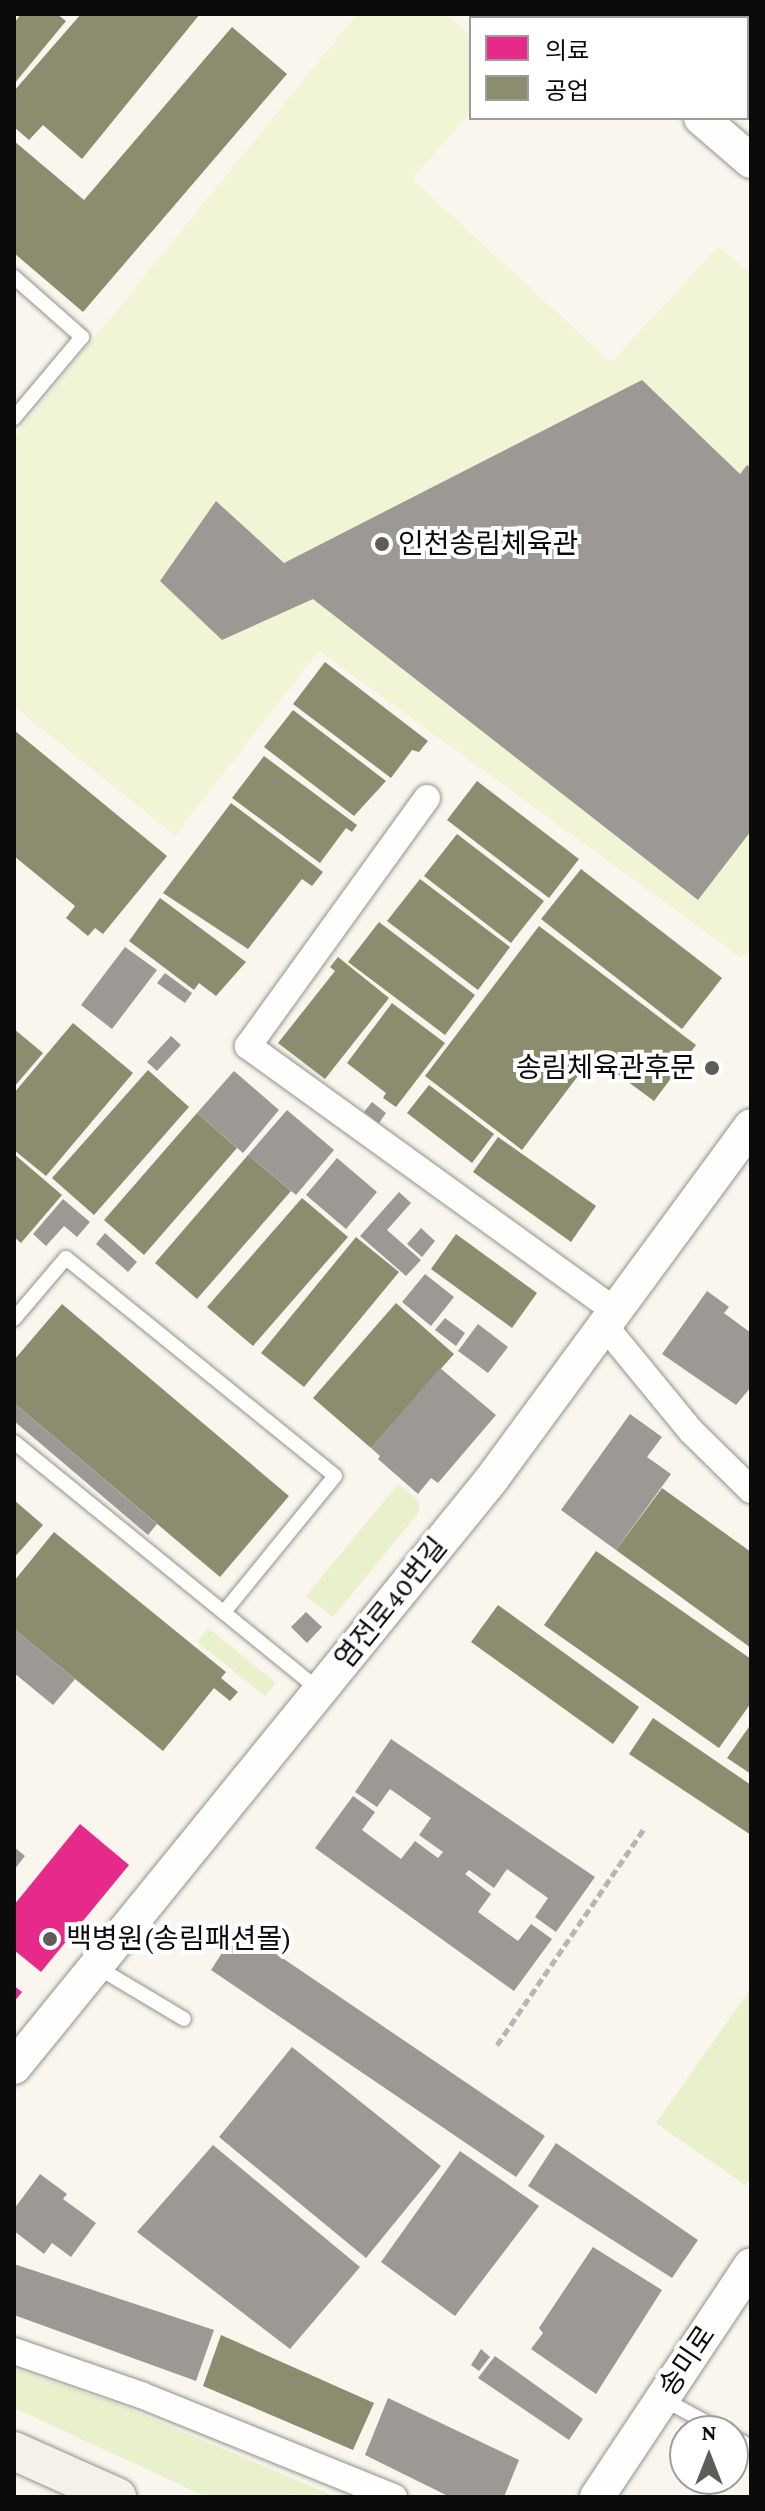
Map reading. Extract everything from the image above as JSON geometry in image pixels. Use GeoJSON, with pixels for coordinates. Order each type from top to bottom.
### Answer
{"type":"FeatureCollection","features":[{"type":"Feature","properties":{"kind":"main road"},"geometry":{"type":"LineString","coordinates":[[14,2451],[117,2497]]}},
{"type":"Feature","properties":{"kind":"street"},"geometry":{"type":"LineString","coordinates":[[703,120],[751,161]]}},
{"type":"Feature","properties":{"kind":"street"},"geometry":{"type":"LineString","coordinates":[[427,798],[248,1046],[610,1318],[691,1431],[751,1490]]}},
{"type":"Feature","properties":{"kind":"street","name":"염전로40번길"},"geometry":{"type":"LineString","coordinates":[[14,2067],[491,1480],[751,1126]]}},
{"type":"Feature","properties":{"kind":"street","name":"송미로"},"geometry":{"type":"LineString","coordinates":[[597,2497],[751,2265]]}},
{"type":"Feature","properties":{"kind":"street"},"geometry":{"type":"LineString","coordinates":[[14,2351],[141,2395],[394,2497]]}},
{"type":"Feature","properties":{"kind":"lane"},"geometry":{"type":"LineString","coordinates":[[14,277],[82,337],[14,418]]}},
{"type":"Feature","properties":{"kind":"lane"},"geometry":{"type":"LineString","coordinates":[[14,1319],[66,1258],[335,1476],[224,1612]]}},
{"type":"Feature","properties":{"kind":"lane"},"geometry":{"type":"LineString","coordinates":[[14,1442],[321,1691]]}},
{"type":"Feature","properties":{"kind":"lane"},"geometry":{"type":"LineString","coordinates":[[97,1967],[184,2019]]}},
{"type":"Feature","properties":{"kind":"lane"},"geometry":{"type":"LineString","coordinates":[[662,2399],[692,2415]]}},
{"type":"Feature","properties":{"kind":"path"},"geometry":{"type":"LineString","coordinates":[[497,2045],[645,1827]]}},
{"type":"Feature","properties":{"kind":"shaded area"},"geometry":{"type":"Polygon","coordinates":[[[658,14],[751,14],[751,96],[749,16],[658,14]]]}},
{"type":"Feature","properties":{"kind":"green space","name":"인천송림체육관"},"geometry":{"type":"Polygon","coordinates":[[[357,14],[445,14],[469,34],[469,114],[412,179],[611,362],[718,247],[751,274],[751,947],[741,958],[319,651],[175,836],[14,707],[14,437],[357,14]]]}},
{"type":"Feature","properties":{"kind":"green space"},"geometry":{"type":"Polygon","coordinates":[[[398,1484],[419,1501],[419,1512],[333,1617],[306,1596],[398,1484]]]}},
{"type":"Feature","properties":{"kind":"green space"},"geometry":{"type":"Polygon","coordinates":[[[208,1628],[276,1683],[265,1696],[197,1642],[208,1628]]]}},
{"type":"Feature","properties":{"kind":"green space"},"geometry":{"type":"Polygon","coordinates":[[[751,1988],[751,2177],[745,2185],[656,2123],[751,1988]]]}},
{"type":"Feature","properties":{"kind":"green space"},"geometry":{"type":"Polygon","coordinates":[[[14,2369],[117,2404],[337,2497],[207,2497],[14,2408],[14,2369]]]}},
{"type":"Feature","properties":{"kind":"building: 의료"},"geometry":{"type":"Polygon","coordinates":[[[80,1824],[129,1865],[41,1972],[14,1950],[14,1905],[80,1824]]]}},
{"type":"Feature","properties":{"kind":"building: 의료"},"geometry":{"type":"Polygon","coordinates":[[[14,1986],[22,1992],[14,2002],[14,1986]]]}},
{"type":"Feature","properties":{"kind":"building: 공업"},"geometry":{"type":"Polygon","coordinates":[[[21,14],[57,14],[66,21],[14,84],[14,23],[21,14]]]}},
{"type":"Feature","properties":{"kind":"building: 공업"},"geometry":{"type":"Polygon","coordinates":[[[81,14],[200,14],[82,159],[43,125],[29,140],[14,127],[14,91],[81,14]]]}},
{"type":"Feature","properties":{"kind":"building: 공업"},"geometry":{"type":"Polygon","coordinates":[[[232,27],[287,74],[83,312],[14,253],[14,141],[84,200],[232,27]]]}},
{"type":"Feature","properties":{"kind":"building: 공업"},"geometry":{"type":"Polygon","coordinates":[[[325,662],[428,741],[419,752],[412,750],[391,778],[293,704],[325,662]]]}},
{"type":"Feature","properties":{"kind":"building: 공업"},"geometry":{"type":"Polygon","coordinates":[[[293,710],[386,781],[354,816],[264,747],[293,710]]]}},
{"type":"Feature","properties":{"kind":"building: 공업"},"geometry":{"type":"Polygon","coordinates":[[[14,730],[167,856],[103,934],[95,928],[88,936],[66,918],[75,906],[14,856],[14,730]]]}},
{"type":"Feature","properties":{"kind":"building: 공업"},"geometry":{"type":"Polygon","coordinates":[[[264,756],[357,825],[352,832],[346,828],[320,863],[232,798],[264,756]]]}},
{"type":"Feature","properties":{"kind":"building: 공업"},"geometry":{"type":"Polygon","coordinates":[[[477,781],[579,859],[549,898],[447,820],[477,781]]]}},
{"type":"Feature","properties":{"kind":"building: 공업"},"geometry":{"type":"Polygon","coordinates":[[[231,803],[323,872],[312,886],[302,879],[248,949],[163,893],[231,803]]]}},
{"type":"Feature","properties":{"kind":"building: 공업"},"geometry":{"type":"Polygon","coordinates":[[[457,834],[544,901],[511,943],[424,876],[457,834]]]}},
{"type":"Feature","properties":{"kind":"building: 공업"},"geometry":{"type":"Polygon","coordinates":[[[581,869],[722,978],[682,1029],[541,919],[581,869]]]}},
{"type":"Feature","properties":{"kind":"building: 공업"},"geometry":{"type":"Polygon","coordinates":[[[420,879],[510,947],[478,990],[387,921],[420,879]]]}},
{"type":"Feature","properties":{"kind":"building: 공업"},"geometry":{"type":"Polygon","coordinates":[[[160,898],[246,962],[216,996],[199,983],[194,990],[129,941],[160,898]]]}},
{"type":"Feature","properties":{"kind":"building: 공업"},"geometry":{"type":"Polygon","coordinates":[[[379,922],[475,995],[445,1035],[348,962],[379,922]]]}},
{"type":"Feature","properties":{"kind":"building: 공업"},"geometry":{"type":"Polygon","coordinates":[[[539,926],[696,1045],[654,1101],[593,1056],[522,1150],[425,1076],[539,926]]]}},
{"type":"Feature","properties":{"kind":"building: 공업"},"geometry":{"type":"Polygon","coordinates":[[[338,957],[389,998],[325,1079],[278,1043],[335,971],[330,967],[338,957]]]}},
{"type":"Feature","properties":{"kind":"building: 공업"},"geometry":{"type":"Polygon","coordinates":[[[392,1003],[445,1043],[396,1107],[383,1098],[386,1093],[347,1063],[392,1003]]]}},
{"type":"Feature","properties":{"kind":"building: 공업"},"geometry":{"type":"Polygon","coordinates":[[[73,1023],[133,1073],[46,1176],[14,1150],[14,1093],[73,1023]]]}},
{"type":"Feature","properties":{"kind":"building: 공업"},"geometry":{"type":"Polygon","coordinates":[[[14,1029],[43,1053],[14,1087],[14,1029]]]}},
{"type":"Feature","properties":{"kind":"building: 공업"},"geometry":{"type":"Polygon","coordinates":[[[148,1070],[189,1107],[94,1215],[52,1178],[148,1070]]]}},
{"type":"Feature","properties":{"kind":"building: 공업"},"geometry":{"type":"Polygon","coordinates":[[[429,1085],[494,1134],[472,1163],[407,1113],[429,1085]]]}},
{"type":"Feature","properties":{"kind":"building: 공업"},"geometry":{"type":"Polygon","coordinates":[[[197,1113],[237,1148],[144,1255],[104,1220],[197,1113]]]}},
{"type":"Feature","properties":{"kind":"building: 공업"},"geometry":{"type":"Polygon","coordinates":[[[498,1137],[596,1206],[571,1242],[473,1172],[498,1137]]]}},
{"type":"Feature","properties":{"kind":"building: 공업"},"geometry":{"type":"Polygon","coordinates":[[[14,1154],[62,1195],[21,1243],[14,1237],[14,1154]]]}},
{"type":"Feature","properties":{"kind":"building: 공업"},"geometry":{"type":"Polygon","coordinates":[[[248,1155],[291,1191],[197,1299],[155,1263],[248,1155]]]}},
{"type":"Feature","properties":{"kind":"building: 공업"},"geometry":{"type":"Polygon","coordinates":[[[302,1198],[348,1237],[253,1346],[207,1307],[302,1198]]]}},
{"type":"Feature","properties":{"kind":"building: 공업"},"geometry":{"type":"Polygon","coordinates":[[[456,1234],[537,1293],[512,1328],[431,1269],[456,1234]]]}},
{"type":"Feature","properties":{"kind":"building: 공업"},"geometry":{"type":"Polygon","coordinates":[[[356,1237],[399,1272],[304,1387],[261,1353],[356,1237]]]}},
{"type":"Feature","properties":{"kind":"building: 공업"},"geometry":{"type":"Polygon","coordinates":[[[396,1303],[454,1354],[371,1448],[313,1398],[396,1303]]]}},
{"type":"Feature","properties":{"kind":"building: 공업"},"geometry":{"type":"Polygon","coordinates":[[[62,1304],[289,1496],[220,1577],[14,1403],[14,1360],[62,1304]]]}},
{"type":"Feature","properties":{"kind":"building: 공업"},"geometry":{"type":"Polygon","coordinates":[[[662,1488],[751,1552],[751,1648],[616,1550],[662,1488]]]}},
{"type":"Feature","properties":{"kind":"building: 공업"},"geometry":{"type":"Polygon","coordinates":[[[14,1500],[43,1525],[14,1558],[14,1500]]]}},
{"type":"Feature","properties":{"kind":"building: 공업"},"geometry":{"type":"Polygon","coordinates":[[[54,1532],[226,1672],[221,1678],[238,1692],[230,1701],[214,1688],[163,1751],[14,1629],[14,1581],[54,1532]]]}},
{"type":"Feature","properties":{"kind":"building: 공업"},"geometry":{"type":"Polygon","coordinates":[[[596,1551],[751,1659],[751,1703],[719,1748],[544,1625],[596,1551]]]}},
{"type":"Feature","properties":{"kind":"building: 공업"},"geometry":{"type":"Polygon","coordinates":[[[498,1605],[639,1707],[613,1744],[471,1642],[498,1605]]]}},
{"type":"Feature","properties":{"kind":"building: 공업"},"geometry":{"type":"Polygon","coordinates":[[[653,1718],[751,1785],[751,1835],[629,1754],[653,1718]]]}},
{"type":"Feature","properties":{"kind":"building: 공업"},"geometry":{"type":"Polygon","coordinates":[[[751,1724],[751,1774],[727,1758],[751,1724]]]}},
{"type":"Feature","properties":{"kind":"building: 공업"},"geometry":{"type":"Polygon","coordinates":[[[221,2335],[374,2403],[353,2450],[203,2386],[221,2335]]]}},
{"type":"Feature","properties":{"kind":"building: 기타"},"geometry":{"type":"Polygon","coordinates":[[[642,380],[740,474],[747,465],[751,467],[751,831],[698,900],[313,599],[222,640],[160,581],[216,501],[284,563],[642,380]]]}},
{"type":"Feature","properties":{"kind":"building: 기타"},"geometry":{"type":"Polygon","coordinates":[[[125,947],[157,970],[112,1029],[81,1005],[125,947]]]}},
{"type":"Feature","properties":{"kind":"building: 기타"},"geometry":{"type":"Polygon","coordinates":[[[165,973],[192,993],[185,1003],[157,983],[165,973]]]}},
{"type":"Feature","properties":{"kind":"building: 기타"},"geometry":{"type":"Polygon","coordinates":[[[171,1036],[181,1045],[157,1071],[147,1062],[171,1036]]]}},
{"type":"Feature","properties":{"kind":"building: 기타"},"geometry":{"type":"Polygon","coordinates":[[[234,1071],[279,1110],[243,1153],[197,1113],[234,1071]]]}},
{"type":"Feature","properties":{"kind":"building: 기타"},"geometry":{"type":"Polygon","coordinates":[[[372,1102],[386,1113],[379,1123],[364,1112],[372,1102]]]}},
{"type":"Feature","properties":{"kind":"building: 기타"},"geometry":{"type":"Polygon","coordinates":[[[287,1110],[334,1150],[296,1195],[248,1155],[287,1110]]]}},
{"type":"Feature","properties":{"kind":"building: 기타"},"geometry":{"type":"Polygon","coordinates":[[[337,1158],[377,1192],[346,1229],[306,1195],[337,1158]]]}},
{"type":"Feature","properties":{"kind":"building: 기타"},"geometry":{"type":"Polygon","coordinates":[[[399,1192],[411,1203],[387,1230],[421,1260],[406,1276],[360,1236],[399,1192]]]}},
{"type":"Feature","properties":{"kind":"building: 기타"},"geometry":{"type":"Polygon","coordinates":[[[63,1199],[90,1222],[77,1237],[64,1226],[46,1246],[33,1234],[63,1199]]]}},
{"type":"Feature","properties":{"kind":"building: 기타"},"geometry":{"type":"Polygon","coordinates":[[[421,1228],[435,1241],[422,1257],[407,1244],[421,1228]]]}},
{"type":"Feature","properties":{"kind":"building: 기타"},"geometry":{"type":"Polygon","coordinates":[[[105,1233],[137,1262],[128,1272],[96,1244],[105,1233]]]}},
{"type":"Feature","properties":{"kind":"building: 기타"},"geometry":{"type":"Polygon","coordinates":[[[425,1274],[454,1297],[431,1326],[402,1302],[425,1274]]]}},
{"type":"Feature","properties":{"kind":"building: 기타"},"geometry":{"type":"Polygon","coordinates":[[[707,1291],[729,1307],[724,1313],[751,1333],[751,1387],[736,1405],[662,1354],[707,1291]]]}},
{"type":"Feature","properties":{"kind":"building: 기타"},"geometry":{"type":"Polygon","coordinates":[[[445,1318],[465,1333],[456,1346],[435,1330],[445,1318]]]}},
{"type":"Feature","properties":{"kind":"building: 기타"},"geometry":{"type":"Polygon","coordinates":[[[478,1324],[508,1347],[488,1373],[458,1351],[478,1324]]]}},
{"type":"Feature","properties":{"kind":"building: 기타"},"geometry":{"type":"Polygon","coordinates":[[[440,1368],[496,1415],[438,1483],[431,1478],[418,1494],[378,1459],[380,1456],[371,1448],[440,1368]]]}},
{"type":"Feature","properties":{"kind":"building: 기타"},"geometry":{"type":"Polygon","coordinates":[[[14,1403],[157,1524],[148,1535],[14,1421],[14,1403]]]}},
{"type":"Feature","properties":{"kind":"building: 기타"},"geometry":{"type":"Polygon","coordinates":[[[630,1414],[662,1437],[647,1457],[671,1474],[616,1550],[561,1510],[630,1414]]]}},
{"type":"Feature","properties":{"kind":"building: 기타"},"geometry":{"type":"Polygon","coordinates":[[[306,1612],[322,1627],[307,1643],[291,1627],[306,1612]]]}},
{"type":"Feature","properties":{"kind":"building: 기타"},"geometry":{"type":"Polygon","coordinates":[[[14,1629],[75,1679],[53,1705],[14,1673],[14,1629]]]}},
{"type":"Feature","properties":{"kind":"building: 기타"},"geometry":{"type":"Polygon","coordinates":[[[391,1739],[595,1877],[556,1932],[535,1917],[548,1898],[507,1869],[494,1888],[469,1870],[465,1874],[491,1894],[478,1912],[518,1941],[531,1924],[552,1939],[514,1991],[315,1848],[353,1796],[375,1812],[362,1830],[401,1859],[415,1841],[438,1858],[443,1852],[419,1835],[431,1818],[390,1789],[377,1807],[355,1792],[391,1739]]]}},
{"type":"Feature","properties":{"kind":"building: 기타"},"geometry":{"type":"Polygon","coordinates":[[[14,1847],[25,1856],[14,1870],[14,1847]]]}},
{"type":"Feature","properties":{"kind":"building: 기타"},"geometry":{"type":"Polygon","coordinates":[[[238,1928],[545,2136],[516,2177],[211,1970],[238,1928]]]}},
{"type":"Feature","properties":{"kind":"building: 기타"},"geometry":{"type":"Polygon","coordinates":[[[292,2047],[441,2166],[366,2258],[219,2137],[292,2047]]]}},
{"type":"Feature","properties":{"kind":"building: 기타"},"geometry":{"type":"Polygon","coordinates":[[[556,2143],[698,2240],[672,2278],[528,2186],[556,2143]]]}},
{"type":"Feature","properties":{"kind":"building: 기타"},"geometry":{"type":"Polygon","coordinates":[[[213,2145],[360,2267],[290,2349],[137,2232],[213,2145]]]}},
{"type":"Feature","properties":{"kind":"building: 기타"},"geometry":{"type":"Polygon","coordinates":[[[460,2151],[539,2206],[455,2316],[381,2262],[460,2151]]]}},
{"type":"Feature","properties":{"kind":"building: 기타"},"geometry":{"type":"Polygon","coordinates":[[[40,2174],[67,2194],[63,2199],[96,2223],[71,2257],[52,2243],[44,2254],[14,2231],[14,2209],[40,2174]]]}},
{"type":"Feature","properties":{"kind":"building: 기타"},"geometry":{"type":"Polygon","coordinates":[[[593,2247],[662,2290],[596,2394],[531,2349],[543,2333],[539,2328],[593,2247]]]}},
{"type":"Feature","properties":{"kind":"building: 기타"},"geometry":{"type":"Polygon","coordinates":[[[14,2264],[214,2330],[196,2381],[14,2315],[14,2264]]]}},
{"type":"Feature","properties":{"kind":"building: 기타"},"geometry":{"type":"Polygon","coordinates":[[[481,2349],[490,2357],[479,2371],[471,2365],[481,2349]]]}},
{"type":"Feature","properties":{"kind":"building: 기타"},"geometry":{"type":"Polygon","coordinates":[[[495,2356],[583,2419],[569,2440],[478,2378],[495,2356]]]}},
{"type":"Feature","properties":{"kind":"building: 기타"},"geometry":{"type":"Polygon","coordinates":[[[388,2398],[519,2460],[504,2497],[450,2497],[365,2455],[388,2398]]]}},
{"type":"Feature","properties":{"kind":"place","name":"인천송림체육관"},"geometry":{"type":"Point","coordinates":[382,544]}},
{"type":"Feature","properties":{"kind":"place","name":"송림체육관후문"},"geometry":{"type":"Point","coordinates":[712,1068]}},
{"type":"Feature","properties":{"kind":"place","name":"백병원(송림패션몰)"},"geometry":{"type":"Point","coordinates":[50,1939]}}]}
